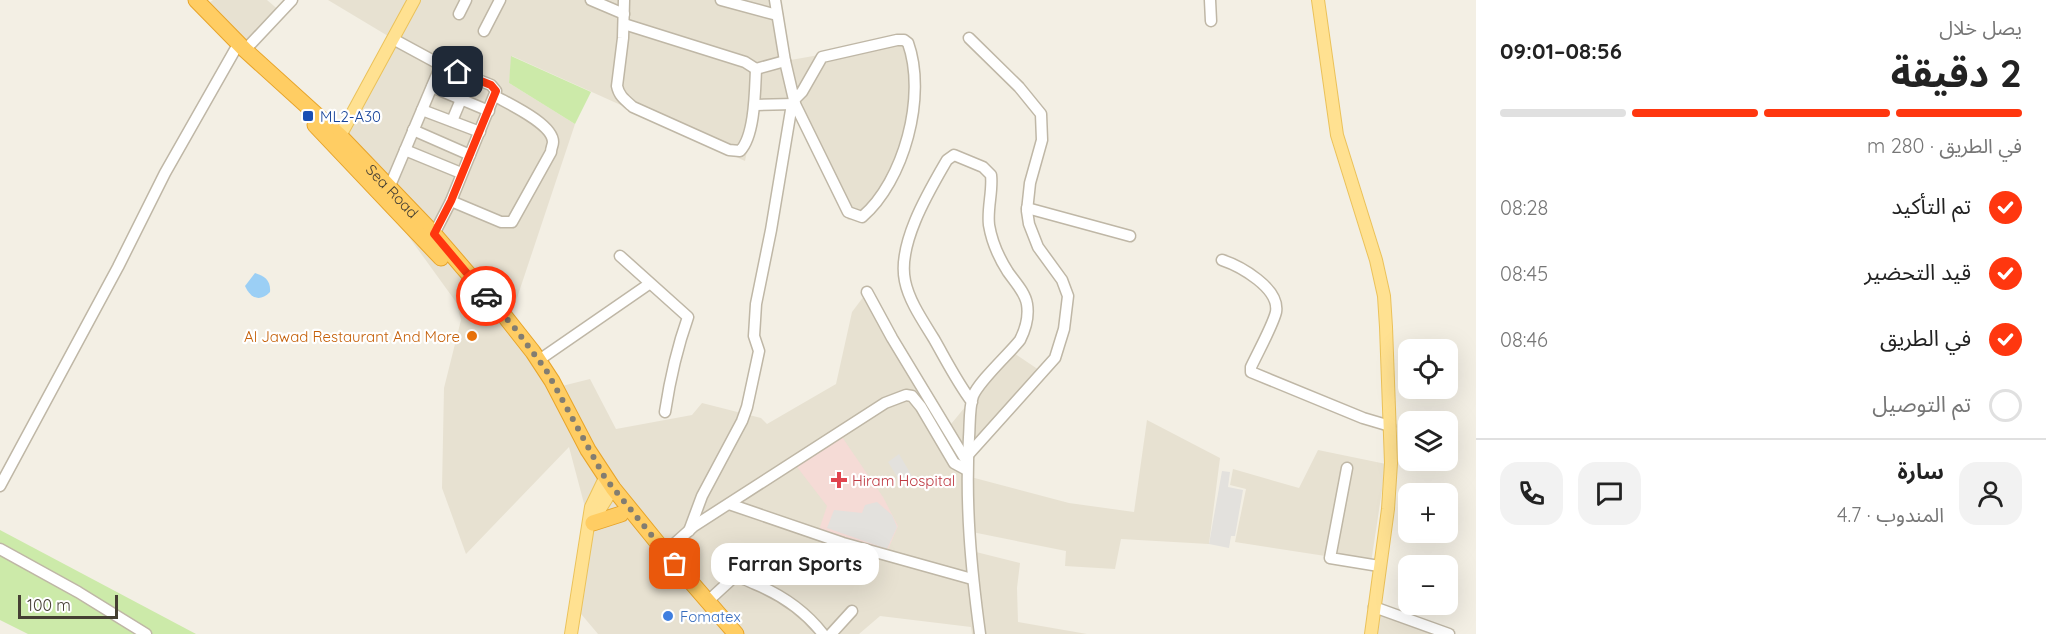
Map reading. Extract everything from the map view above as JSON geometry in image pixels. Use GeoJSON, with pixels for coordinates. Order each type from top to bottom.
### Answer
{"type":"FeatureCollection","features":[{"type":"Feature","properties":{"kind":"highway","name":"Sea Road"},"geometry":{"type":"LineString","coordinates":[[187,0],[390,188],[434,234],[514,327],[539,360],[606,488],[736,634]]}},
{"type":"Feature","properties":{"kind":"highway","name":"Sea Road"},"geometry":{"type":"LineString","coordinates":[[196,0],[240,49]]}},
{"type":"Feature","properties":{"kind":"highway","name":"Sea Road"},"geometry":{"type":"LineString","coordinates":[[336,140],[516,342],[621,514],[725,634]]}},
{"type":"Feature","properties":{"kind":"highway"},"geometry":{"type":"LineString","coordinates":[[591,525],[621,514]]}},
{"type":"Feature","properties":{"kind":"main road"},"geometry":{"type":"LineString","coordinates":[[336,140],[413,0]]}},
{"type":"Feature","properties":{"kind":"main road"},"geometry":{"type":"LineString","coordinates":[[1318,0],[1337,135],[1372,246],[1384,296],[1390,426],[1389,488],[1371,634]]}},
{"type":"Feature","properties":{"kind":"main road"},"geometry":{"type":"LineString","coordinates":[[571,634],[591,525],[591,507],[606,488]]}},
{"type":"Feature","properties":{"kind":"street"},"geometry":{"type":"LineString","coordinates":[[0,486],[165,173],[240,49],[292,0]]}},
{"type":"Feature","properties":{"kind":"street"},"geometry":{"type":"LineString","coordinates":[[459,14],[466,0]]}},
{"type":"Feature","properties":{"kind":"street"},"geometry":{"type":"LineString","coordinates":[[484,31],[500,0]]}},
{"type":"Feature","properties":{"kind":"street"},"geometry":{"type":"LineString","coordinates":[[591,0],[624,19],[745,62],[756,69],[785,62]]}},
{"type":"Feature","properties":{"kind":"street"},"geometry":{"type":"LineString","coordinates":[[624,0],[617,86],[618,92],[633,106],[735,152],[742,150],[756,105],[756,69]]}},
{"type":"Feature","properties":{"kind":"street"},"geometry":{"type":"LineString","coordinates":[[721,0],[777,15]]}},
{"type":"Feature","properties":{"kind":"street"},"geometry":{"type":"LineString","coordinates":[[688,531],[702,496],[742,422],[747,407],[759,351],[754,336],[756,304],[794,103],[822,57],[872,44],[901,40],[908,43],[914,82],[908,139],[893,175],[874,207],[862,217],[848,212],[794,103],[775,0]]}},
{"type":"Feature","properties":{"kind":"street"},"geometry":{"type":"LineString","coordinates":[[1210,0],[1211,21]]}},
{"type":"Feature","properties":{"kind":"street"},"geometry":{"type":"LineString","coordinates":[[665,552],[688,531],[770,476],[885,403],[906,395],[912,396],[921,407],[954,463],[967,462],[1055,358],[1064,329],[1068,302],[1067,289],[1038,247],[1029,224],[1027,208],[1030,183],[1042,140],[1041,114],[1019,87],[969,38]]}},
{"type":"Feature","properties":{"kind":"street"},"geometry":{"type":"LineString","coordinates":[[393,39],[441,65],[495,87],[495,96],[489,111],[451,201],[434,234]]}},
{"type":"Feature","properties":{"kind":"street"},"geometry":{"type":"LineString","coordinates":[[390,188],[441,65]]}},
{"type":"Feature","properties":{"kind":"street"},"geometry":{"type":"LineString","coordinates":[[452,122],[470,78]]}},
{"type":"Feature","properties":{"kind":"street"},"geometry":{"type":"LineString","coordinates":[[432,87],[489,111]]}},
{"type":"Feature","properties":{"kind":"street"},"geometry":{"type":"LineString","coordinates":[[451,201],[501,222],[512,222],[550,152],[553,142],[540,122],[495,96]]}},
{"type":"Feature","properties":{"kind":"street"},"geometry":{"type":"LineString","coordinates":[[756,105],[794,103]]}},
{"type":"Feature","properties":{"kind":"street"},"geometry":{"type":"LineString","coordinates":[[422,110],[480,132]]}},
{"type":"Feature","properties":{"kind":"street"},"geometry":{"type":"LineString","coordinates":[[413,130],[470,154]]}},
{"type":"Feature","properties":{"kind":"street"},"geometry":{"type":"LineString","coordinates":[[405,150],[461,173]]}},
{"type":"Feature","properties":{"kind":"street"},"geometry":{"type":"LineString","coordinates":[[972,402],[954,376],[916,309],[907,289],[903,269],[921,207],[947,160],[954,155],[983,167],[991,175],[988,207],[989,226],[994,246],[999,258],[1024,295],[1028,307],[1020,340],[977,389],[972,402],[967,462],[968,531],[972,579],[981,634]]}},
{"type":"Feature","properties":{"kind":"street"},"geometry":{"type":"LineString","coordinates":[[1027,208],[1130,236]]}},
{"type":"Feature","properties":{"kind":"street"},"geometry":{"type":"LineString","coordinates":[[620,256],[688,317],[676,354],[665,412]]}},
{"type":"Feature","properties":{"kind":"street"},"geometry":{"type":"LineString","coordinates":[[1222,260],[1255,277],[1266,286],[1274,299],[1276,311],[1251,367],[1251,372],[1363,418],[1390,426]]}},
{"type":"Feature","properties":{"kind":"street"},"geometry":{"type":"LineString","coordinates":[[539,360],[649,284]]}},
{"type":"Feature","properties":{"kind":"street"},"geometry":{"type":"LineString","coordinates":[[867,291],[891,338],[967,462]]}},
{"type":"Feature","properties":{"kind":"street"},"geometry":{"type":"LineString","coordinates":[[1347,468],[1330,558],[1379,566]]}},
{"type":"Feature","properties":{"kind":"street"},"geometry":{"type":"LineString","coordinates":[[729,504],[843,543],[972,579]]}},
{"type":"Feature","properties":{"kind":"street"},"geometry":{"type":"LineString","coordinates":[[0,549],[78,592],[146,634]]}},
{"type":"Feature","properties":{"kind":"street"},"geometry":{"type":"LineString","coordinates":[[708,601],[733,578],[741,578],[779,594],[823,634]]}},
{"type":"Feature","properties":{"kind":"street"},"geometry":{"type":"LineString","coordinates":[[1374,607],[1449,634]]}},
{"type":"Feature","properties":{"kind":"street"},"geometry":{"type":"LineString","coordinates":[[831,634],[852,611]]}},
{"type":"Feature","properties":{"kind":"shaded area"},"geometry":{"type":"Polygon","coordinates":[[[213,0],[267,0],[281,12],[247,46],[203,7],[213,0]]]}},
{"type":"Feature","properties":{"kind":"shaded area"},"geometry":{"type":"Polygon","coordinates":[[[328,0],[775,0],[785,61],[904,40],[911,85],[905,151],[863,218],[848,220],[792,104],[756,105],[745,161],[512,56],[509,83],[575,124],[511,316],[562,386],[590,379],[616,429],[692,415],[702,403],[761,418],[767,424],[836,384],[852,312],[867,292],[947,429],[1011,351],[1042,372],[968,455],[967,476],[1069,503],[1134,512],[1147,420],[1220,458],[1209,544],[1121,539],[1115,569],[1065,566],[1066,551],[972,532],[972,551],[1020,563],[1017,588],[1018,622],[1087,634],[972,634],[971,627],[880,616],[859,634],[598,634],[576,608],[590,526],[569,447],[466,554],[442,488],[444,388],[461,320],[456,302],[409,237],[332,144],[393,39],[328,0]]]}},
{"type":"Feature","properties":{"kind":"shaded area","name":"Hiram Hospital"},"geometry":{"type":"Polygon","coordinates":[[[840,434],[883,497],[898,526],[887,552],[819,530],[827,506],[794,463],[840,434]]]}},
{"type":"Feature","properties":{"kind":"shaded area"},"geometry":{"type":"Polygon","coordinates":[[[1318,450],[1386,464],[1371,563],[1235,542],[1246,489],[1230,485],[1233,469],[1299,488],[1318,450]]]}},
{"type":"Feature","properties":{"kind":"shaded area"},"geometry":{"type":"Polygon","coordinates":[[[899,454],[915,481],[904,488],[888,462],[899,454]]]}},
{"type":"Feature","properties":{"kind":"shaded area"},"geometry":{"type":"Polygon","coordinates":[[[1222,471],[1230,472],[1228,487],[1243,490],[1235,536],[1231,536],[1229,548],[1209,544],[1222,471]]]}},
{"type":"Feature","properties":{"kind":"shaded area"},"geometry":{"type":"Polygon","coordinates":[[[877,502],[892,515],[897,527],[887,549],[827,528],[834,510],[862,513],[865,505],[877,502]]]}},
{"type":"Feature","properties":{"kind":"shaded area"},"geometry":{"type":"Polygon","coordinates":[[[1381,609],[1453,634],[1376,634],[1381,609]]]}},
{"type":"Feature","properties":{"kind":"green space"},"geometry":{"type":"Polygon","coordinates":[[[511,56],[591,92],[575,124],[509,83],[511,56]]]}},
{"type":"Feature","properties":{"kind":"green space"},"geometry":{"type":"Polygon","coordinates":[[[0,530],[196,634],[28,634],[0,620],[0,530]]]}},
{"type":"Feature","properties":{"kind":"water"},"geometry":{"type":"Polygon","coordinates":[[[255,273],[264,277],[269,285],[270,292],[259,298],[250,294],[245,286],[255,273]]]}},
{"type":"Feature","properties":{"kind":"way so far"},"geometry":{"type":"LineString","coordinates":[[486,296],[514,327],[546,370],[605,478],[675,564]]}},
{"type":"Feature","properties":{"kind":"place","name":"ML2-A30"},"geometry":{"type":"Point","coordinates":[308,116]}},
{"type":"Feature","properties":{"kind":"place","name":"Al Jawad Restaurant And More"},"geometry":{"type":"Point","coordinates":[472,336]}},
{"type":"Feature","properties":{"kind":"place","name":"Hiram Hospital"},"geometry":{"type":"Point","coordinates":[839,480]}},
{"type":"Feature","properties":{"kind":"place","name":"Farran Sports"},"geometry":{"type":"Point","coordinates":[675,564]}},
{"type":"Feature","properties":{"kind":"place","name":"Fomatex"},"geometry":{"type":"Point","coordinates":[668,616]}},
{"type":"Feature","properties":{"kind":"route"},"geometry":{"type":"LineString","coordinates":[[458,72],[495,87],[496,91],[451,201],[434,234],[486,296]]}}]}
